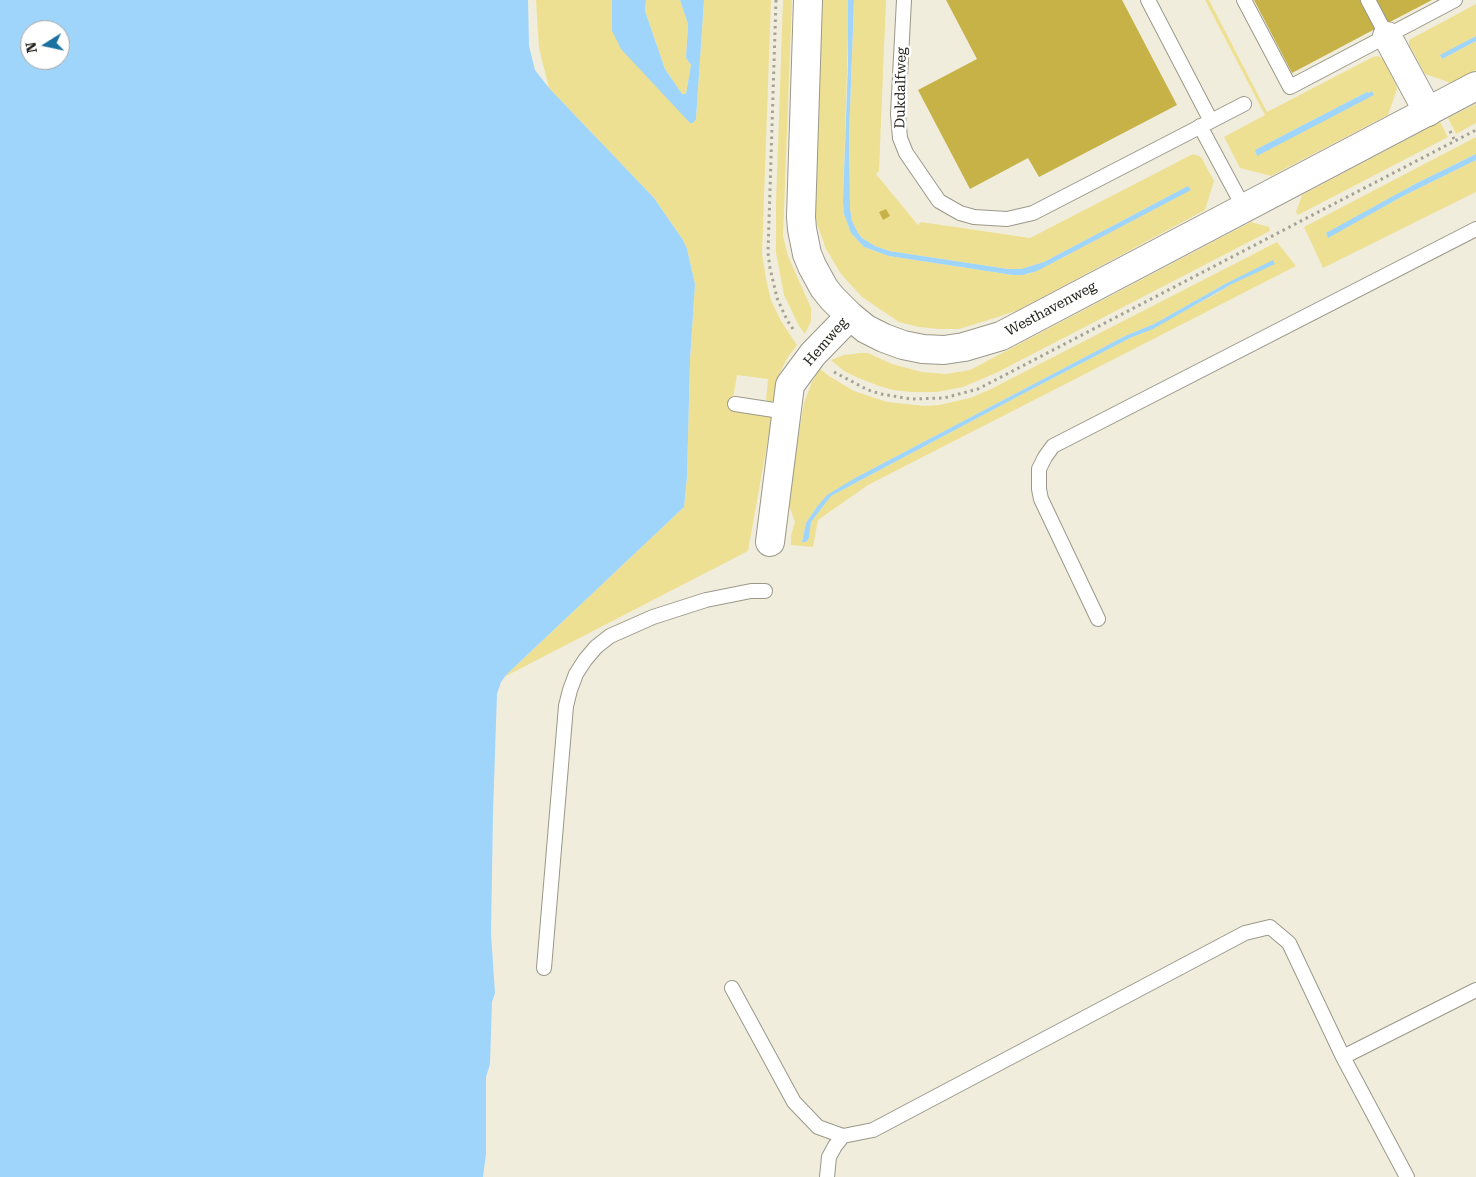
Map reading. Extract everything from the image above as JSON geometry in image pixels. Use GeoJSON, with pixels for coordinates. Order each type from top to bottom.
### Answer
{"type":"FeatureCollection","features":[{"type":"Feature","properties":{"kind":"street","name":"Hemweg"},"geometry":{"type":"LineString","coordinates":[[770,542],[790,385],[814,354],[850,316],[832,298],[817,277],[807,254],[802,229],[808,0]]}},
{"type":"Feature","properties":{"kind":"street"},"geometry":{"type":"LineString","coordinates":[[1386,32],[1428,112]]}},
{"type":"Feature","properties":{"kind":"street","name":"Westhavenweg"},"geometry":{"type":"LineString","coordinates":[[850,316],[866,329],[884,338],[903,345],[923,349],[944,350],[964,347],[1000,336],[1476,86]]}},
{"type":"Feature","properties":{"kind":"lane","name":"Dukdalfweg"},"geometry":{"type":"LineString","coordinates":[[904,0],[898,114],[900,138],[906,153],[939,201],[960,213],[974,217],[1007,219],[1033,213],[1206,123]]}},
{"type":"Feature","properties":{"kind":"lane"},"geometry":{"type":"LineString","coordinates":[[1148,0],[1244,208]]}},
{"type":"Feature","properties":{"kind":"lane"},"geometry":{"type":"LineString","coordinates":[[1244,0],[1290,87],[1386,32],[1455,0]]}},
{"type":"Feature","properties":{"kind":"lane"},"geometry":{"type":"LineString","coordinates":[[1368,0],[1386,32]]}},
{"type":"Feature","properties":{"kind":"lane"},"geometry":{"type":"LineString","coordinates":[[1206,123],[1244,104]]}},
{"type":"Feature","properties":{"kind":"lane"},"geometry":{"type":"LineString","coordinates":[[1098,618],[1041,499],[1039,489],[1040,469],[1044,457],[1053,446],[1476,229]]}},
{"type":"Feature","properties":{"kind":"lane"},"geometry":{"type":"LineString","coordinates":[[735,404],[787,412]]}},
{"type":"Feature","properties":{"kind":"lane"},"geometry":{"type":"LineString","coordinates":[[544,968],[566,706],[576,674],[591,653],[610,636],[653,617],[706,600],[751,591],[765,592]]}},
{"type":"Feature","properties":{"kind":"lane"},"geometry":{"type":"LineString","coordinates":[[732,988],[794,1102],[818,1126],[843,1136],[873,1130],[1245,933],[1270,927],[1289,943],[1343,1057],[1407,1177]]}},
{"type":"Feature","properties":{"kind":"lane"},"geometry":{"type":"LineString","coordinates":[[1343,1057],[1476,990]]}},
{"type":"Feature","properties":{"kind":"lane"},"geometry":{"type":"LineString","coordinates":[[827,1177],[829,1158],[843,1136]]}},
{"type":"Feature","properties":{"kind":"shaded area"},"geometry":{"type":"Polygon","coordinates":[[[536,0],[612,0],[612,31],[696,119],[704,0],[771,0],[762,254],[771,300],[781,321],[797,345],[781,370],[776,382],[774,400],[772,402],[769,403],[766,399],[768,379],[737,375],[731,411],[772,417],[748,551],[504,677],[684,507],[687,477],[690,360],[695,284],[687,249],[683,240],[654,198],[549,88],[539,48],[536,0]]]}},
{"type":"Feature","properties":{"kind":"shaded area"},"geometry":{"type":"Polygon","coordinates":[[[646,0],[680,0],[688,24],[686,58],[691,65],[686,94],[682,94],[665,69],[645,11],[646,0]]]}},
{"type":"Feature","properties":{"kind":"shaded area"},"geometry":{"type":"Polygon","coordinates":[[[783,0],[792,0],[783,236],[788,256],[811,308],[811,321],[805,334],[784,295],[776,253],[783,0]]]}},
{"type":"Feature","properties":{"kind":"shaded area"},"geometry":{"type":"Polygon","coordinates":[[[822,0],[848,0],[843,202],[844,214],[851,233],[864,247],[889,256],[1013,275],[1029,274],[1064,257],[1188,186],[1044,262],[1021,269],[1008,269],[889,251],[875,246],[862,238],[858,233],[852,221],[850,209],[849,137],[854,0],[886,0],[879,171],[876,174],[918,225],[921,222],[1030,238],[1193,154],[1201,157],[1214,181],[1205,210],[1018,310],[959,329],[919,327],[899,322],[862,297],[841,274],[826,249],[815,218],[822,0]]]}},
{"type":"Feature","properties":{"kind":"shaded area"},"geometry":{"type":"Polygon","coordinates":[[[1205,0],[1209,0],[1267,112],[1378,56],[1383,59],[1397,89],[1388,115],[1271,176],[1240,168],[1224,137],[1265,115],[1205,0]],[[1367,92],[1255,150],[1257,155],[1340,112],[1369,93],[1367,92]]]}},
{"type":"Feature","properties":{"kind":"shaded area"},"geometry":{"type":"Polygon","coordinates":[[[1476,4],[1476,36],[1440,56],[1442,59],[1476,41],[1476,70],[1451,83],[1425,74],[1409,45],[1409,40],[1476,4]]]}},
{"type":"Feature","properties":{"kind":"shaded area"},"geometry":{"type":"Polygon","coordinates":[[[1476,104],[1476,123],[1456,134],[1448,118],[1476,104]]]}},
{"type":"Feature","properties":{"kind":"shaded area"},"geometry":{"type":"Polygon","coordinates":[[[1440,122],[1448,137],[1298,215],[1296,212],[1302,195],[1440,122]]]}},
{"type":"Feature","properties":{"kind":"shaded area"},"geometry":{"type":"Polygon","coordinates":[[[1476,137],[1476,154],[1415,184],[1326,234],[1328,237],[1403,196],[1476,160],[1476,192],[1323,268],[1304,227],[1476,137]]]}},
{"type":"Feature","properties":{"kind":"shaded area"},"geometry":{"type":"Polygon","coordinates":[[[1251,222],[1269,227],[1270,231],[996,373],[963,387],[937,392],[893,390],[856,377],[844,371],[831,360],[844,355],[868,353],[892,364],[922,372],[946,374],[970,370],[1251,222]]]}},
{"type":"Feature","properties":{"kind":"shaded area"},"geometry":{"type":"Polygon","coordinates":[[[1277,242],[1296,266],[868,485],[818,520],[813,547],[791,545],[791,535],[795,522],[787,500],[804,403],[812,382],[820,369],[854,391],[887,402],[925,406],[939,405],[970,398],[1277,242]],[[1225,284],[1154,324],[1125,336],[855,478],[833,495],[1032,389],[1143,333],[1232,284],[1225,284]],[[830,497],[816,508],[806,523],[802,541],[809,538],[811,522],[830,497]]]}},
{"type":"Feature","properties":{"kind":"water"},"geometry":{"type":"Polygon","coordinates":[[[0,0],[528,0],[529,46],[535,70],[549,88],[654,198],[683,240],[687,249],[695,284],[690,360],[687,477],[684,507],[506,675],[501,682],[497,694],[491,934],[495,993],[492,1002],[490,1064],[486,1077],[486,1154],[483,1177],[0,1177],[0,0]]]}},
{"type":"Feature","properties":{"kind":"water"},"geometry":{"type":"Polygon","coordinates":[[[612,0],[646,0],[645,11],[665,69],[682,94],[686,94],[691,65],[686,58],[688,24],[680,0],[704,0],[696,119],[693,123],[690,123],[621,49],[612,31],[612,0]]]}},
{"type":"Feature","properties":{"kind":"water"},"geometry":{"type":"Polygon","coordinates":[[[848,0],[854,0],[849,137],[850,209],[852,221],[858,233],[862,238],[875,246],[889,251],[1008,269],[1021,269],[1044,262],[1188,186],[1191,190],[1037,271],[1023,275],[889,256],[864,247],[851,233],[844,214],[843,202],[848,63],[848,0]]]}},
{"type":"Feature","properties":{"kind":"water"},"geometry":{"type":"Polygon","coordinates":[[[1476,36],[1476,41],[1442,59],[1440,55],[1476,36]]]}},
{"type":"Feature","properties":{"kind":"water"},"geometry":{"type":"Polygon","coordinates":[[[1372,91],[1374,95],[1257,156],[1255,150],[1372,91]]]}},
{"type":"Feature","properties":{"kind":"water"},"geometry":{"type":"Polygon","coordinates":[[[1476,154],[1476,160],[1403,196],[1328,238],[1326,233],[1415,184],[1476,154]]]}},
{"type":"Feature","properties":{"kind":"water"},"geometry":{"type":"Polygon","coordinates":[[[1273,260],[1275,264],[1232,284],[1153,329],[1130,338],[831,496],[811,522],[809,538],[806,542],[802,542],[806,523],[816,508],[827,495],[855,478],[1125,336],[1154,324],[1225,284],[1273,260]]]}},
{"type":"Feature","properties":{"kind":"building"},"geometry":{"type":"Polygon","coordinates":[[[946,0],[1122,0],[1177,105],[1039,177],[1028,158],[970,189],[918,90],[977,59],[946,0]]]}},
{"type":"Feature","properties":{"kind":"building"},"geometry":{"type":"Polygon","coordinates":[[[1254,0],[1360,0],[1375,29],[1292,73],[1254,0]]]}},
{"type":"Feature","properties":{"kind":"building"},"geometry":{"type":"Polygon","coordinates":[[[1376,0],[1432,0],[1388,23],[1376,0]]]}},
{"type":"Feature","properties":{"kind":"building"},"geometry":{"type":"Polygon","coordinates":[[[886,209],[890,216],[883,220],[879,212],[886,209]]]}}]}
